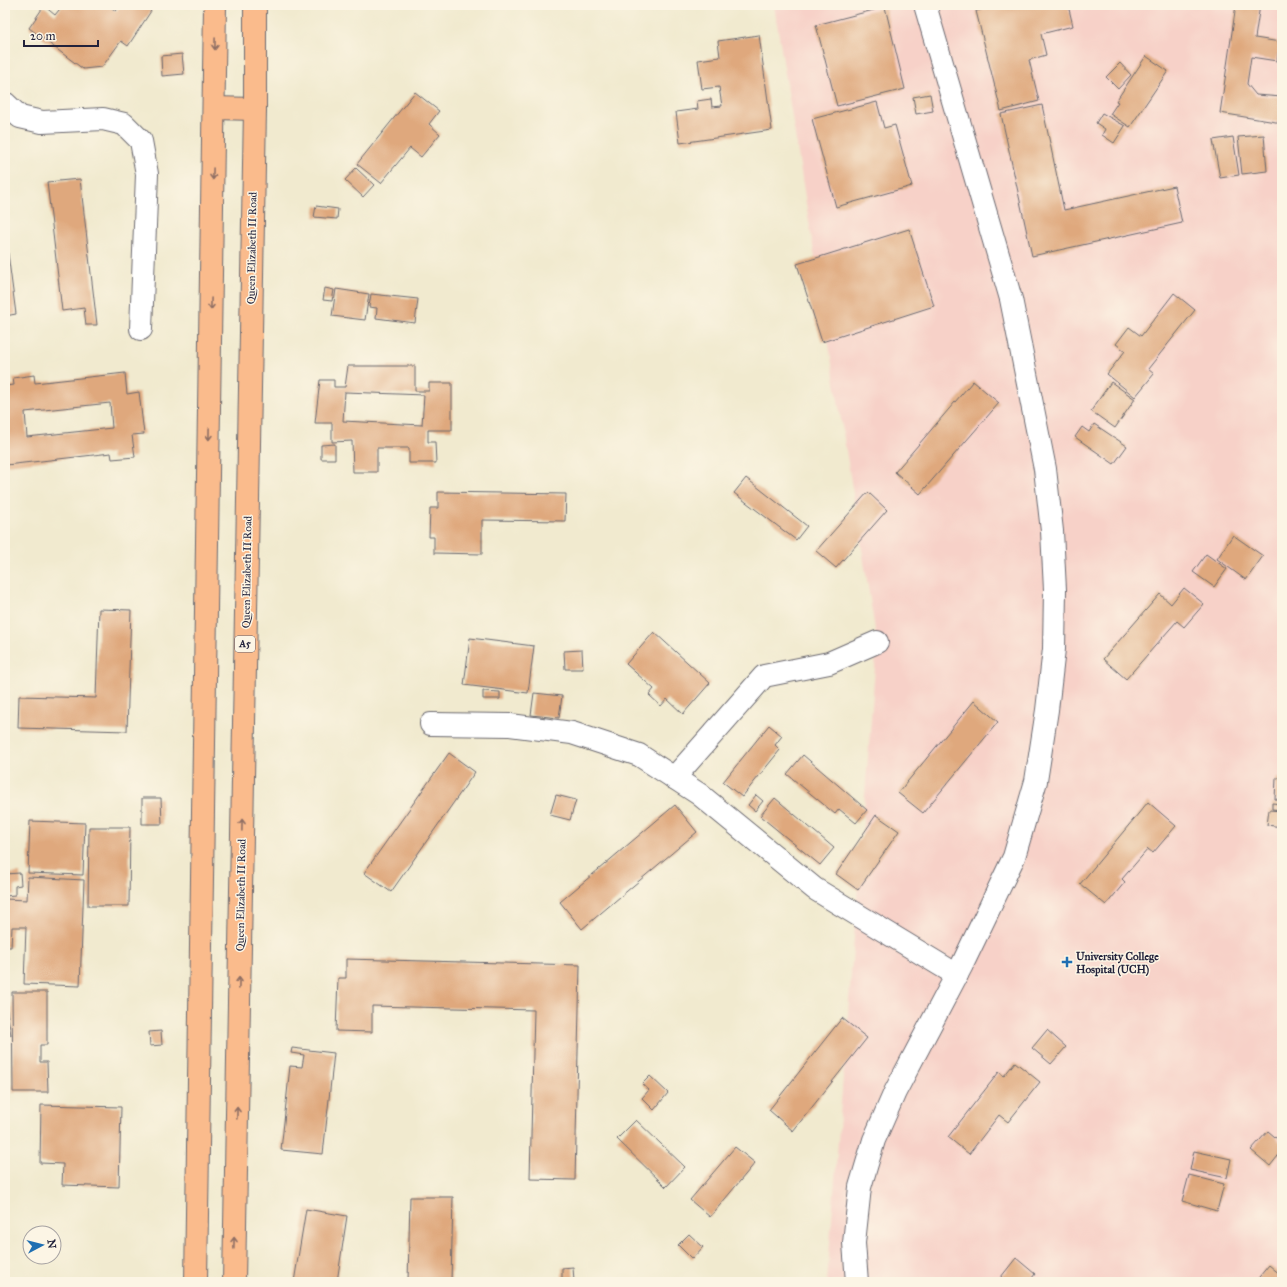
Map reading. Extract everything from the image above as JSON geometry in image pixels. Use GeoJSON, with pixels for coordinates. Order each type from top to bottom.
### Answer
{"type":"FeatureCollection","features":[{"type":"Feature","properties":{"kind":"highway"},"geometry":{"type":"LineString","coordinates":[[196,1282],[215,5]]}},
{"type":"Feature","properties":{"kind":"highway","name":"Queen Elizabeth II Road"},"geometry":{"type":"LineString","coordinates":[[234,1282],[255,109],[255,5]]}},
{"type":"Feature","properties":{"kind":"highway"},"geometry":{"type":"LineString","coordinates":[[214,108],[255,109]]}},
{"type":"Feature","properties":{"kind":"street"},"geometry":{"type":"LineString","coordinates":[[857,1282],[854,1243],[860,1187],[874,1140],[895,1092],[957,975],[1014,857],[1036,781],[1047,710],[1054,649],[1055,590],[1052,531],[1045,469],[1011,299],[925,5]]}},
{"type":"Feature","properties":{"kind":"street"},"geometry":{"type":"LineString","coordinates":[[5,103],[20,117],[42,122],[104,119],[124,124],[140,142],[147,174],[141,329]]}},
{"type":"Feature","properties":{"kind":"street"},"geometry":{"type":"LineString","coordinates":[[674,778],[764,676],[829,663],[877,642]]}},
{"type":"Feature","properties":{"kind":"street"},"geometry":{"type":"LineString","coordinates":[[431,724],[510,725],[572,733],[639,755],[699,794],[815,889],[957,975]]}},
{"type":"Feature","properties":{"kind":"shaded area","name":"University College Hospital (UCH)"},"geometry":{"type":"Polygon","coordinates":[[[774,5],[1282,5],[1282,1282],[827,1282],[877,642],[774,5]]]}},
{"type":"Feature","properties":{"kind":"building"},"geometry":{"type":"Polygon","coordinates":[[[63,5],[108,5],[116,11],[121,5],[143,5],[151,11],[128,46],[121,41],[102,67],[83,69],[29,28],[44,6],[55,15],[63,5]]]}},
{"type":"Feature","properties":{"kind":"building"},"geometry":{"type":"Polygon","coordinates":[[[1000,5],[1068,5],[1073,26],[1041,34],[1046,55],[1029,60],[1039,101],[1001,111],[976,11],[1000,5]]]}},
{"type":"Feature","properties":{"kind":"building"},"geometry":{"type":"Polygon","coordinates":[[[1236,5],[1260,5],[1255,38],[1280,42],[1277,61],[1251,57],[1247,84],[1256,95],[1282,97],[1282,123],[1220,113],[1236,5]]]}},
{"type":"Feature","properties":{"kind":"building"},"geometry":{"type":"Polygon","coordinates":[[[885,7],[905,89],[837,106],[816,25],[885,7]]]}},
{"type":"Feature","properties":{"kind":"building"},"geometry":{"type":"Polygon","coordinates":[[[759,35],[772,130],[680,143],[676,112],[698,109],[697,101],[711,99],[712,107],[722,106],[719,87],[702,89],[698,60],[720,57],[718,41],[759,35]]]}},
{"type":"Feature","properties":{"kind":"building"},"geometry":{"type":"Polygon","coordinates":[[[182,54],[184,74],[162,76],[161,56],[182,54]]]}},
{"type":"Feature","properties":{"kind":"building"},"geometry":{"type":"Polygon","coordinates":[[[1146,56],[1168,71],[1130,127],[1110,114],[1118,102],[1116,101],[1146,56]]]}},
{"type":"Feature","properties":{"kind":"building"},"geometry":{"type":"Polygon","coordinates":[[[1120,63],[1131,75],[1118,89],[1106,77],[1120,63]]]}},
{"type":"Feature","properties":{"kind":"building"},"geometry":{"type":"Polygon","coordinates":[[[415,92],[439,111],[429,124],[440,134],[421,157],[410,148],[381,183],[357,164],[415,92]]]}},
{"type":"Feature","properties":{"kind":"building"},"geometry":{"type":"Polygon","coordinates":[[[930,94],[933,111],[916,114],[913,97],[930,94]]]}},
{"type":"Feature","properties":{"kind":"building"},"geometry":{"type":"Polygon","coordinates":[[[877,102],[884,128],[895,125],[912,186],[836,207],[812,119],[877,102]]]}},
{"type":"Feature","properties":{"kind":"building"},"geometry":{"type":"Polygon","coordinates":[[[1042,105],[1064,210],[1174,186],[1182,223],[1032,256],[1001,114],[1042,105]]]}},
{"type":"Feature","properties":{"kind":"building"},"geometry":{"type":"Polygon","coordinates":[[[1102,113],[1125,126],[1114,143],[1102,135],[1105,129],[1096,123],[1102,113]]]}},
{"type":"Feature","properties":{"kind":"building"},"geometry":{"type":"Polygon","coordinates":[[[1264,135],[1267,171],[1242,174],[1238,137],[1264,135]]]}},
{"type":"Feature","properties":{"kind":"building"},"geometry":{"type":"Polygon","coordinates":[[[1233,137],[1239,175],[1220,178],[1213,140],[1233,137]]]}},
{"type":"Feature","properties":{"kind":"building"},"geometry":{"type":"Polygon","coordinates":[[[356,168],[374,185],[363,197],[345,180],[356,168]]]}},
{"type":"Feature","properties":{"kind":"building"},"geometry":{"type":"Polygon","coordinates":[[[80,179],[97,325],[86,325],[84,308],[62,311],[47,182],[80,179]]]}},
{"type":"Feature","properties":{"kind":"building"},"geometry":{"type":"Polygon","coordinates":[[[316,206],[338,209],[337,219],[314,217],[316,206]]]}},
{"type":"Feature","properties":{"kind":"building"},"geometry":{"type":"Polygon","coordinates":[[[909,229],[934,306],[822,342],[797,264],[909,229]]]}},
{"type":"Feature","properties":{"kind":"building"},"geometry":{"type":"Polygon","coordinates":[[[5,231],[16,314],[5,316],[5,231]]]}},
{"type":"Feature","properties":{"kind":"building"},"geometry":{"type":"Polygon","coordinates":[[[325,288],[334,290],[332,301],[323,300],[325,288]]]}},
{"type":"Feature","properties":{"kind":"building"},"geometry":{"type":"Polygon","coordinates":[[[336,289],[369,294],[365,320],[332,316],[336,289]]]}},
{"type":"Feature","properties":{"kind":"building"},"geometry":{"type":"Polygon","coordinates":[[[1174,293],[1195,310],[1148,369],[1154,374],[1135,397],[1107,374],[1125,351],[1116,344],[1129,327],[1141,336],[1174,293]]]}},
{"type":"Feature","properties":{"kind":"building"},"geometry":{"type":"Polygon","coordinates":[[[371,294],[418,299],[415,323],[376,318],[377,308],[369,307],[371,294]]]}},
{"type":"Feature","properties":{"kind":"building"},"geometry":{"type":"Polygon","coordinates":[[[348,366],[415,366],[415,391],[429,391],[429,383],[452,383],[452,430],[428,430],[428,442],[435,442],[436,463],[409,463],[409,448],[377,448],[377,472],[353,472],[352,441],[332,442],[332,423],[315,423],[320,380],[334,380],[334,387],[345,387],[348,366]],[[345,392],[343,421],[422,425],[424,395],[345,392]]]}},
{"type":"Feature","properties":{"kind":"building"},"geometry":{"type":"Polygon","coordinates":[[[125,373],[127,394],[139,392],[144,434],[132,435],[135,457],[112,459],[111,453],[6,465],[5,386],[14,385],[13,378],[34,375],[35,383],[125,373]],[[110,403],[25,412],[27,437],[112,428],[110,403]]]}},
{"type":"Feature","properties":{"kind":"building"},"geometry":{"type":"Polygon","coordinates":[[[973,381],[999,403],[920,494],[895,472],[973,381]]]}},
{"type":"Feature","properties":{"kind":"building"},"geometry":{"type":"Polygon","coordinates":[[[1111,382],[1135,399],[1115,428],[1091,411],[1111,382]]]}},
{"type":"Feature","properties":{"kind":"building"},"geometry":{"type":"Polygon","coordinates":[[[1094,424],[1127,446],[1114,464],[1075,437],[1082,427],[1089,432],[1094,424]]]}},
{"type":"Feature","properties":{"kind":"building"},"geometry":{"type":"Polygon","coordinates":[[[335,444],[335,459],[321,459],[321,445],[335,444]]]}},
{"type":"Feature","properties":{"kind":"building"},"geometry":{"type":"Polygon","coordinates":[[[746,478],[807,526],[796,540],[734,493],[746,478]]]}},
{"type":"Feature","properties":{"kind":"building"},"geometry":{"type":"Polygon","coordinates":[[[438,492],[566,494],[565,521],[482,520],[482,554],[434,553],[434,537],[429,537],[430,508],[438,508],[438,492]]]}},
{"type":"Feature","properties":{"kind":"building"},"geometry":{"type":"Polygon","coordinates":[[[868,492],[887,510],[836,568],[816,551],[868,492]]]}},
{"type":"Feature","properties":{"kind":"building"},"geometry":{"type":"Polygon","coordinates":[[[1233,535],[1263,556],[1246,580],[1217,559],[1233,535]]]}},
{"type":"Feature","properties":{"kind":"building"},"geometry":{"type":"Polygon","coordinates":[[[1206,554],[1227,569],[1214,587],[1193,572],[1206,554]]]}},
{"type":"Feature","properties":{"kind":"building"},"geometry":{"type":"Polygon","coordinates":[[[1184,588],[1204,604],[1184,627],[1177,621],[1126,679],[1103,659],[1160,594],[1171,604],[1184,588]]]}},
{"type":"Feature","properties":{"kind":"building"},"geometry":{"type":"Polygon","coordinates":[[[99,609],[131,610],[127,731],[18,728],[19,696],[96,698],[99,609]]]}},
{"type":"Feature","properties":{"kind":"building"},"geometry":{"type":"Polygon","coordinates":[[[654,632],[710,683],[683,714],[667,699],[661,706],[649,695],[654,689],[626,664],[654,632]]]}},
{"type":"Feature","properties":{"kind":"building"},"geometry":{"type":"Polygon","coordinates":[[[470,638],[534,646],[528,693],[464,685],[470,638]]]}},
{"type":"Feature","properties":{"kind":"building"},"geometry":{"type":"Polygon","coordinates":[[[582,650],[583,669],[565,669],[564,651],[582,650]]]}},
{"type":"Feature","properties":{"kind":"building"},"geometry":{"type":"Polygon","coordinates":[[[483,691],[500,692],[500,699],[483,699],[483,691]]]}},
{"type":"Feature","properties":{"kind":"building"},"geometry":{"type":"Polygon","coordinates":[[[534,693],[562,696],[559,718],[531,715],[534,693]]]}},
{"type":"Feature","properties":{"kind":"building"},"geometry":{"type":"Polygon","coordinates":[[[974,701],[998,722],[923,813],[898,793],[974,701]]]}},
{"type":"Feature","properties":{"kind":"building"},"geometry":{"type":"Polygon","coordinates":[[[769,725],[782,736],[775,745],[780,750],[742,797],[723,782],[769,725]]]}},
{"type":"Feature","properties":{"kind":"building"},"geometry":{"type":"Polygon","coordinates":[[[449,753],[475,772],[391,892],[364,873],[449,753]]]}},
{"type":"Feature","properties":{"kind":"building"},"geometry":{"type":"Polygon","coordinates":[[[803,755],[867,810],[856,823],[839,809],[835,814],[787,774],[803,755]]]}},
{"type":"Feature","properties":{"kind":"building"},"geometry":{"type":"Polygon","coordinates":[[[1276,778],[1282,778],[1282,800],[1275,799],[1276,778]]]}},
{"type":"Feature","properties":{"kind":"building"},"geometry":{"type":"Polygon","coordinates":[[[556,795],[576,800],[570,820],[550,815],[556,795]]]}},
{"type":"Feature","properties":{"kind":"building"},"geometry":{"type":"Polygon","coordinates":[[[756,795],[763,801],[755,811],[748,805],[756,795]]]}},
{"type":"Feature","properties":{"kind":"building"},"geometry":{"type":"Polygon","coordinates":[[[142,798],[161,798],[162,824],[142,824],[142,798]]]}},
{"type":"Feature","properties":{"kind":"building"},"geometry":{"type":"Polygon","coordinates":[[[775,798],[834,848],[820,865],[760,816],[775,798]]]}},
{"type":"Feature","properties":{"kind":"building"},"geometry":{"type":"Polygon","coordinates":[[[1148,802],[1176,826],[1153,853],[1148,849],[1122,879],[1125,882],[1106,905],[1080,884],[1148,802]]]}},
{"type":"Feature","properties":{"kind":"building"},"geometry":{"type":"Polygon","coordinates":[[[1272,803],[1282,804],[1282,810],[1272,809],[1272,803]]]}},
{"type":"Feature","properties":{"kind":"building"},"geometry":{"type":"Polygon","coordinates":[[[675,805],[697,832],[582,929],[560,902],[675,805]]]}},
{"type":"Feature","properties":{"kind":"building"},"geometry":{"type":"Polygon","coordinates":[[[1269,810],[1282,811],[1282,827],[1267,825],[1269,810]]]}},
{"type":"Feature","properties":{"kind":"building"},"geometry":{"type":"Polygon","coordinates":[[[876,815],[899,831],[858,890],[836,874],[876,815]]]}},
{"type":"Feature","properties":{"kind":"building"},"geometry":{"type":"Polygon","coordinates":[[[30,821],[85,823],[83,875],[28,873],[30,821]]]}},
{"type":"Feature","properties":{"kind":"building"},"geometry":{"type":"Polygon","coordinates":[[[89,827],[130,827],[129,906],[88,906],[89,827]]]}},
{"type":"Feature","properties":{"kind":"building"},"geometry":{"type":"Polygon","coordinates":[[[20,873],[21,885],[15,886],[15,895],[5,896],[5,874],[20,873]]]}},
{"type":"Feature","properties":{"kind":"building"},"geometry":{"type":"Polygon","coordinates":[[[28,877],[84,880],[80,986],[24,984],[26,927],[12,927],[11,947],[5,947],[5,899],[27,900],[28,877]]]}},
{"type":"Feature","properties":{"kind":"building"},"geometry":{"type":"Polygon","coordinates":[[[346,959],[580,965],[575,1180],[530,1179],[534,1010],[372,1006],[372,1032],[336,1031],[338,978],[346,978],[346,959]]]}},
{"type":"Feature","properties":{"kind":"building"},"geometry":{"type":"Polygon","coordinates":[[[12,992],[47,992],[47,1045],[40,1045],[40,1062],[47,1062],[48,1092],[13,1092],[12,992]]]}},
{"type":"Feature","properties":{"kind":"building"},"geometry":{"type":"Polygon","coordinates":[[[5,1000],[11,1035],[5,1035],[5,1000]]]}},
{"type":"Feature","properties":{"kind":"building"},"geometry":{"type":"Polygon","coordinates":[[[842,1018],[867,1038],[793,1131],[769,1110],[842,1018]]]}},
{"type":"Feature","properties":{"kind":"building"},"geometry":{"type":"Polygon","coordinates":[[[1047,1030],[1066,1047],[1051,1064],[1032,1048],[1047,1030]]]}},
{"type":"Feature","properties":{"kind":"building"},"geometry":{"type":"Polygon","coordinates":[[[161,1031],[162,1045],[150,1046],[149,1032],[161,1031]]]}},
{"type":"Feature","properties":{"kind":"building"},"geometry":{"type":"Polygon","coordinates":[[[292,1048],[334,1053],[323,1154],[281,1150],[290,1066],[302,1067],[304,1055],[291,1053],[292,1048]]]}},
{"type":"Feature","properties":{"kind":"building"},"geometry":{"type":"Polygon","coordinates":[[[1015,1062],[1040,1082],[1008,1122],[999,1115],[969,1154],[948,1137],[999,1072],[1004,1076],[1015,1062]]]}},
{"type":"Feature","properties":{"kind":"building"},"geometry":{"type":"Polygon","coordinates":[[[650,1076],[668,1093],[654,1110],[642,1098],[649,1090],[642,1084],[650,1076]]]}},
{"type":"Feature","properties":{"kind":"building"},"geometry":{"type":"Polygon","coordinates":[[[41,1105],[121,1107],[119,1187],[62,1185],[63,1164],[40,1163],[41,1105]]]}},
{"type":"Feature","properties":{"kind":"building"},"geometry":{"type":"Polygon","coordinates":[[[636,1120],[685,1167],[666,1187],[617,1139],[636,1120]]]}},
{"type":"Feature","properties":{"kind":"building"},"geometry":{"type":"Polygon","coordinates":[[[1268,1131],[1282,1143],[1282,1151],[1270,1166],[1251,1150],[1268,1131]]]}},
{"type":"Feature","properties":{"kind":"building"},"geometry":{"type":"Polygon","coordinates":[[[735,1147],[755,1163],[710,1217],[690,1200],[735,1147]]]}},
{"type":"Feature","properties":{"kind":"building"},"geometry":{"type":"Polygon","coordinates":[[[1194,1151],[1231,1159],[1227,1178],[1190,1170],[1194,1151]]]}},
{"type":"Feature","properties":{"kind":"building"},"geometry":{"type":"Polygon","coordinates":[[[1189,1175],[1224,1184],[1217,1211],[1182,1201],[1189,1175]]]}},
{"type":"Feature","properties":{"kind":"building"},"geometry":{"type":"Polygon","coordinates":[[[410,1197],[453,1197],[451,1282],[408,1282],[410,1197]]]}},
{"type":"Feature","properties":{"kind":"building"},"geometry":{"type":"Polygon","coordinates":[[[306,1209],[347,1216],[337,1282],[294,1282],[306,1209]]]}},
{"type":"Feature","properties":{"kind":"building"},"geometry":{"type":"Polygon","coordinates":[[[689,1234],[703,1247],[692,1259],[678,1245],[689,1234]]]}},
{"type":"Feature","properties":{"kind":"building"},"geometry":{"type":"Polygon","coordinates":[[[1016,1258],[1035,1274],[1029,1282],[997,1282],[1016,1258]]]}},
{"type":"Feature","properties":{"kind":"building"},"geometry":{"type":"Polygon","coordinates":[[[1269,1265],[1282,1276],[1282,1282],[1255,1282],[1269,1265]]]}},
{"type":"Feature","properties":{"kind":"building"},"geometry":{"type":"Polygon","coordinates":[[[573,1267],[574,1282],[562,1282],[562,1268],[573,1267]]]}},
{"type":"Feature","properties":{"kind":"place","name":"University College Hospital (UCH)"},"geometry":{"type":"Point","coordinates":[1067,962]}}]}
